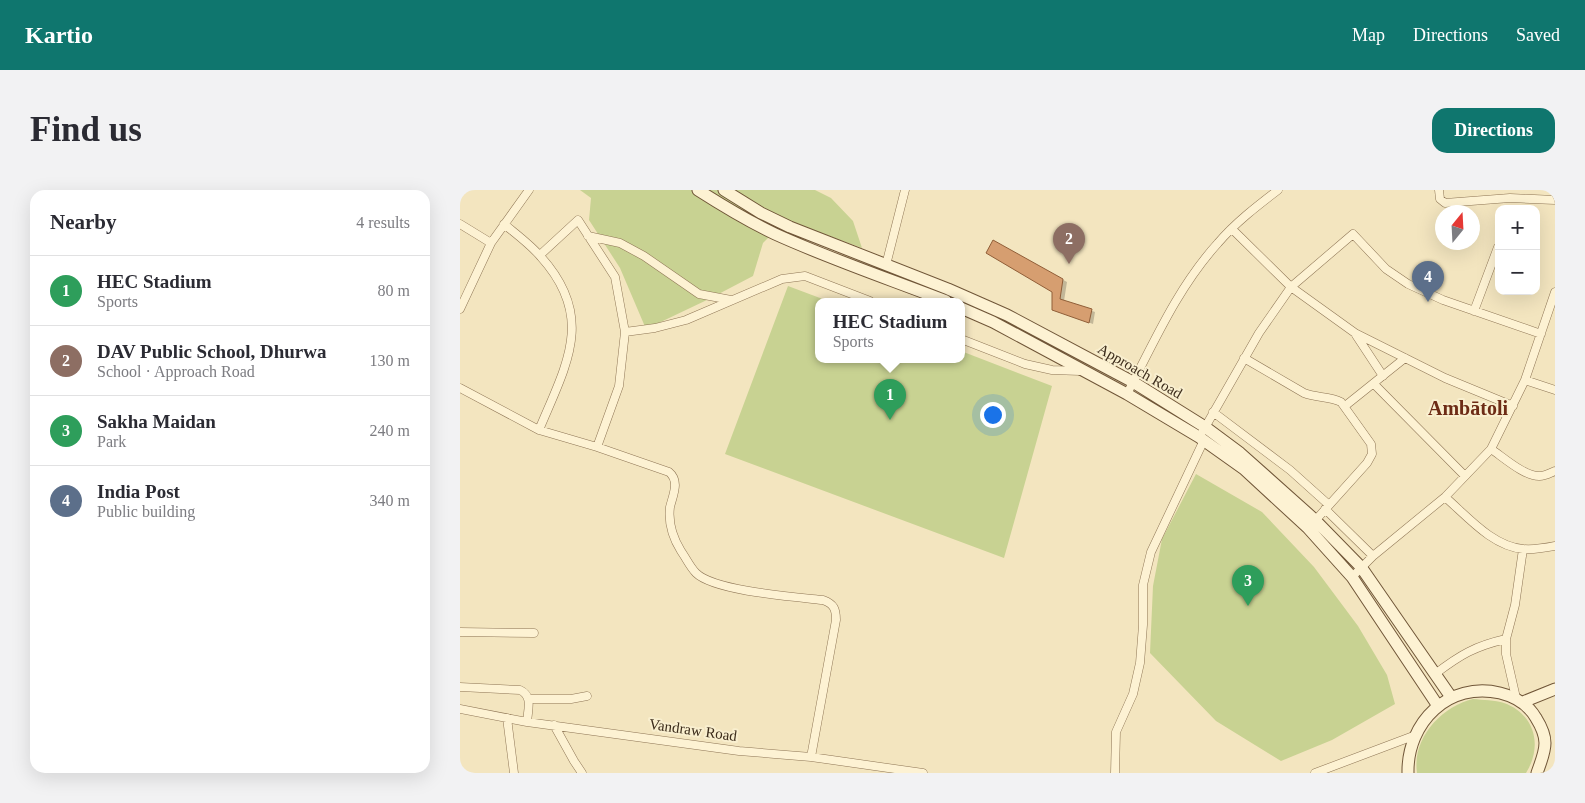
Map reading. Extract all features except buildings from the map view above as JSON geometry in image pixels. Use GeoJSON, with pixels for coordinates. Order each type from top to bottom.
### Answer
{"type":"FeatureCollection","features":[{"type":"Feature","properties":{"kind":"street"},"geometry":{"type":"LineString","coordinates":[[461,307],[492,244],[529,190]]}},
{"type":"Feature","properties":{"kind":"street"},"geometry":{"type":"LineString","coordinates":[[698,190],[753,223],[776,234],[817,252],[938,298]]}},
{"type":"Feature","properties":{"kind":"street","name":"Approach Road"},"geometry":{"type":"LineString","coordinates":[[724,190],[761,213],[790,227],[948,289],[1007,315],[1133,382],[1203,435],[1312,524],[1361,567],[1452,697]]}},
{"type":"Feature","properties":{"kind":"street"},"geometry":{"type":"LineString","coordinates":[[886,265],[905,190]]}},
{"type":"Feature","properties":{"kind":"street"},"geometry":{"type":"LineString","coordinates":[[1127,394],[1181,292],[1197,269],[1217,243],[1278,190]]}},
{"type":"Feature","properties":{"kind":"street"},"geometry":{"type":"LineString","coordinates":[[1439,190],[1440,199],[1445,203],[1510,198],[1555,200]]}},
{"type":"Feature","properties":{"kind":"street"},"geometry":{"type":"LineString","coordinates":[[540,255],[578,220],[615,277],[625,332],[619,386],[598,447]]}},
{"type":"Feature","properties":{"kind":"street"},"geometry":{"type":"LineString","coordinates":[[460,224],[492,244]]}},
{"type":"Feature","properties":{"kind":"street"},"geometry":{"type":"LineString","coordinates":[[504,224],[540,255],[554,272],[568,297],[571,311],[570,347],[565,367],[539,430]]}},
{"type":"Feature","properties":{"kind":"street"},"geometry":{"type":"LineString","coordinates":[[1232,229],[1291,287],[1355,333],[1445,378],[1512,406]]}},
{"type":"Feature","properties":{"kind":"street"},"geometry":{"type":"LineString","coordinates":[[1115,773],[1116,732],[1133,694],[1140,663],[1143,625],[1143,586],[1150,552],[1214,412],[1259,333],[1291,287],[1354,234],[1375,259],[1408,284],[1443,300],[1541,334]]}},
{"type":"Feature","properties":{"kind":"street"},"geometry":{"type":"LineString","coordinates":[[588,236],[620,243],[644,256],[698,294],[731,300]]}},
{"type":"Feature","properties":{"kind":"street"},"geometry":{"type":"LineString","coordinates":[[1474,311],[1497,250]]}},
{"type":"Feature","properties":{"kind":"street"},"geometry":{"type":"LineString","coordinates":[[625,332],[655,328],[686,320],[782,279],[805,276],[862,298]]}},
{"type":"Feature","properties":{"kind":"street"},"geometry":{"type":"LineString","coordinates":[[1352,578],[1373,556],[1445,498],[1491,449],[1525,380],[1541,334],[1552,313],[1555,292]]}},
{"type":"Feature","properties":{"kind":"street","name":"Approach Road"},"geometry":{"type":"LineString","coordinates":[[965,310],[993,322],[1203,435]]}},
{"type":"Feature","properties":{"kind":"street"},"geometry":{"type":"LineString","coordinates":[[1355,333],[1383,376]]}},
{"type":"Feature","properties":{"kind":"street"},"geometry":{"type":"LineString","coordinates":[[965,341],[1025,364],[1052,370],[1084,371]]}},
{"type":"Feature","properties":{"kind":"street"},"geometry":{"type":"LineString","coordinates":[[1244,358],[1304,393],[1337,400],[1345,406],[1370,441],[1372,454],[1368,462],[1312,524]]}},
{"type":"Feature","properties":{"kind":"street"},"geometry":{"type":"LineString","coordinates":[[1345,406],[1406,358]]}},
{"type":"Feature","properties":{"kind":"street"},"geometry":{"type":"LineString","coordinates":[[1525,380],[1555,390]]}},
{"type":"Feature","properties":{"kind":"street"},"geometry":{"type":"LineString","coordinates":[[1374,384],[1465,476]]}},
{"type":"Feature","properties":{"kind":"street"},"geometry":{"type":"LineString","coordinates":[[460,388],[539,430],[598,447],[672,474],[675,482],[670,510],[671,529],[676,543],[688,562],[696,574],[705,580],[734,589],[823,600],[833,605],[836,611],[836,620],[811,757]]}},
{"type":"Feature","properties":{"kind":"street"},"geometry":{"type":"LineString","coordinates":[[1214,412],[1290,470],[1373,556]]}},
{"type":"Feature","properties":{"kind":"street"},"geometry":{"type":"LineString","coordinates":[[1491,449],[1532,475],[1539,476],[1555,471]]}},
{"type":"Feature","properties":{"kind":"street"},"geometry":{"type":"LineString","coordinates":[[1445,498],[1494,539],[1523,549],[1555,546]]}},
{"type":"Feature","properties":{"kind":"street","name":"Approach Road"},"geometry":{"type":"LineString","coordinates":[[1312,524],[1352,578],[1438,706]]}},
{"type":"Feature","properties":{"kind":"street"},"geometry":{"type":"LineString","coordinates":[[1520,700],[1506,654],[1506,639],[1515,605],[1523,549]]}},
{"type":"Feature","properties":{"kind":"street"},"geometry":{"type":"LineString","coordinates":[[460,632],[534,633]]}},
{"type":"Feature","properties":{"kind":"street"},"geometry":{"type":"LineString","coordinates":[[1435,674],[1459,656],[1486,643],[1506,639]]}},
{"type":"Feature","properties":{"kind":"street"},"geometry":{"type":"LineString","coordinates":[[460,687],[520,690],[529,699],[527,722]]}},
{"type":"Feature","properties":{"kind":"street"},"geometry":{"type":"LineString","coordinates":[[1520,700],[1555,689]]}},
{"type":"Feature","properties":{"kind":"street"},"geometry":{"type":"LineString","coordinates":[[1407,772],[1408,760],[1416,735],[1422,724],[1438,706],[1452,697],[1467,691],[1481,690],[1502,693],[1520,700],[1532,710],[1540,724],[1544,737],[1543,752],[1536,773]]}},
{"type":"Feature","properties":{"kind":"street"},"geometry":{"type":"LineString","coordinates":[[529,699],[571,699],[587,696]]}},
{"type":"Feature","properties":{"kind":"street","name":"Vandraw Road"},"geometry":{"type":"LineString","coordinates":[[460,709],[527,722],[739,751],[811,757],[923,773]]}},
{"type":"Feature","properties":{"kind":"street"},"geometry":{"type":"LineString","coordinates":[[506,718],[514,773]]}},
{"type":"Feature","properties":{"kind":"street"},"geometry":{"type":"LineString","coordinates":[[554,725],[582,773]]}},
{"type":"Feature","properties":{"kind":"street"},"geometry":{"type":"LineString","coordinates":[[1544,737],[1555,730]]}},
{"type":"Feature","properties":{"kind":"street"},"geometry":{"type":"LineString","coordinates":[[1315,773],[1416,735]]}},
{"type":"Feature","properties":{"kind":"street"},"geometry":{"type":"LineString","coordinates":[[1543,752],[1555,756]]}},
{"type":"Feature","properties":{"kind":"green space"},"geometry":{"type":"Polygon","coordinates":[[[580,190],[815,190],[831,198],[853,221],[862,248],[786,220],[763,243],[753,276],[646,329],[620,268],[589,220],[591,198],[580,190]]]}},
{"type":"Feature","properties":{"kind":"green space"},"geometry":{"type":"Polygon","coordinates":[[[788,286],[820,298],[815,298],[815,363],[965,363],[965,353],[1052,386],[1004,558],[725,454],[788,286]]]}},
{"type":"Feature","properties":{"kind":"green space"},"geometry":{"type":"Polygon","coordinates":[[[1196,474],[1262,512],[1314,567],[1358,626],[1387,675],[1395,704],[1332,740],[1281,761],[1216,721],[1150,653],[1153,586],[1162,539],[1196,474]]]}},
{"type":"Feature","properties":{"kind":"green space"},"geometry":{"type":"Polygon","coordinates":[[[1473,699],[1504,703],[1515,708],[1529,723],[1535,742],[1531,763],[1526,773],[1417,773],[1419,748],[1431,726],[1450,709],[1473,699]]]}},
{"type":"Feature","properties":{"kind":"place","name":"DAV Public School, Dhurwa"},"geometry":{"type":"Point","coordinates":[1069,264]}},
{"type":"Feature","properties":{"kind":"place","name":"India Post"},"geometry":{"type":"Point","coordinates":[1428,302]}},
{"type":"Feature","properties":{"kind":"place","name":"HEC Stadium"},"geometry":{"type":"Point","coordinates":[890,420]}},
{"type":"Feature","properties":{"kind":"place","name":"Sakha Maidan"},"geometry":{"type":"Point","coordinates":[1248,606]}},
{"type":"Feature","properties":{"kind":"district","name":"Ambātoli"},"geometry":{"type":"Point","coordinates":[1468,408]}}]}
